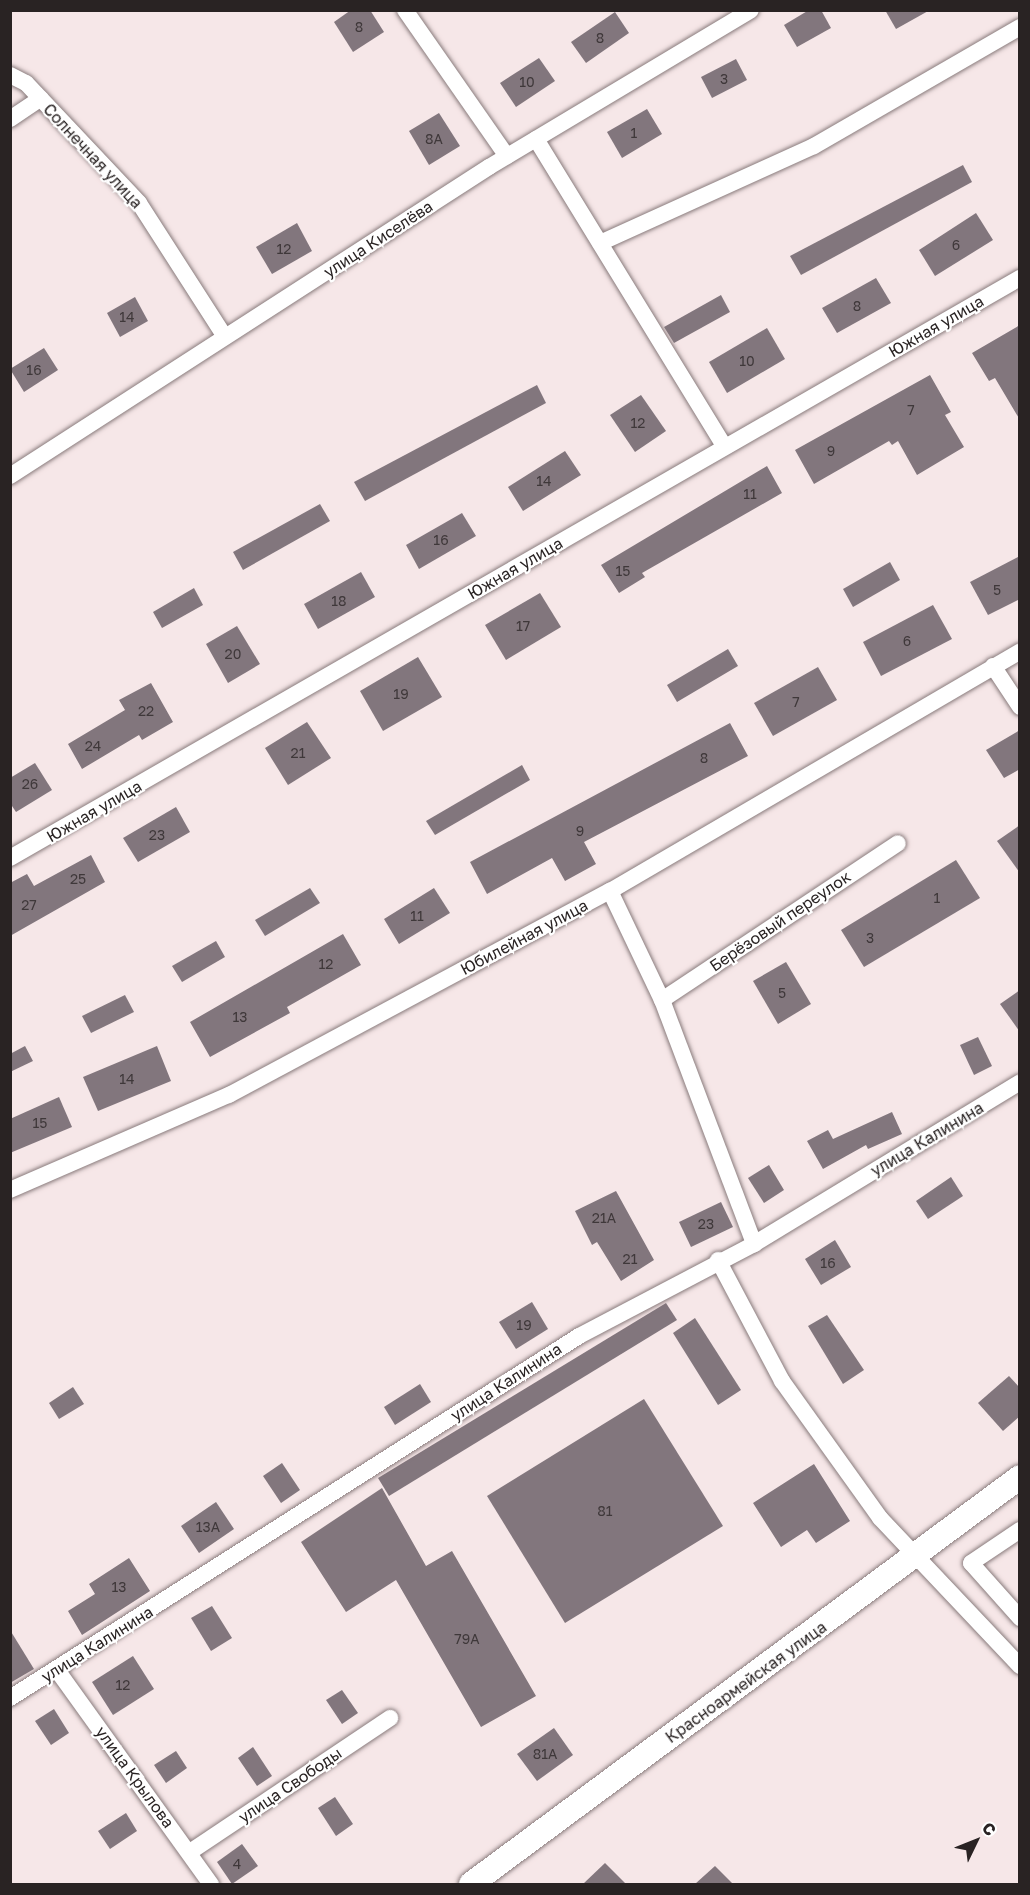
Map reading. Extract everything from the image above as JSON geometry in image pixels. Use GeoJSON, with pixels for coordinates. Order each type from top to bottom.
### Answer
{"type":"FeatureCollection","features":[{"type":"Feature","properties":{"kind":"street"},"geometry":{"type":"LineString","coordinates":[[405,10],[507,156]]}},
{"type":"Feature","properties":{"kind":"street","name":"улица Киселёва"},"geometry":{"type":"LineString","coordinates":[[10,476],[507,156],[751,10]]}},
{"type":"Feature","properties":{"kind":"street"},"geometry":{"type":"LineString","coordinates":[[600,243],[814,146],[1020,27]]}},
{"type":"Feature","properties":{"kind":"street","name":"Солнечная улица"},"geometry":{"type":"LineString","coordinates":[[10,75],[41,98],[139,203],[225,337]]}},
{"type":"Feature","properties":{"kind":"street"},"geometry":{"type":"LineString","coordinates":[[10,118],[41,98]]}},
{"type":"Feature","properties":{"kind":"street"},"geometry":{"type":"LineString","coordinates":[[536,139],[725,447]]}},
{"type":"Feature","properties":{"kind":"street","name":"Южная улица"},"geometry":{"type":"LineString","coordinates":[[10,858],[1020,278]]}},
{"type":"Feature","properties":{"kind":"street","name":"Юбилейная улица"},"geometry":{"type":"LineString","coordinates":[[10,1190],[229,1095],[610,891],[1020,651]]}},
{"type":"Feature","properties":{"kind":"street"},"geometry":{"type":"LineString","coordinates":[[993,666],[1020,707]]}},
{"type":"Feature","properties":{"kind":"street","name":"Берёзовый переулок"},"geometry":{"type":"LineString","coordinates":[[662,1000],[898,843]]}},
{"type":"Feature","properties":{"kind":"street"},"geometry":{"type":"LineString","coordinates":[[610,891],[662,1000],[754,1245]]}},
{"type":"Feature","properties":{"kind":"street","name":"улица Калинина"},"geometry":{"type":"LineString","coordinates":[[10,1698],[579,1336],[718,1260],[754,1245],[1017,1084]]}},
{"type":"Feature","properties":{"kind":"street"},"geometry":{"type":"LineString","coordinates":[[718,1260],[782,1381],[880,1518],[919,1555],[1020,1665]]}},
{"type":"Feature","properties":{"kind":"street","name":"Красноармейская улица"},"geometry":{"type":"LineString","coordinates":[[478,1883],[919,1555],[1020,1477]]}},
{"type":"Feature","properties":{"kind":"street"},"geometry":{"type":"LineString","coordinates":[[1020,1530],[971,1563],[1020,1618]]}},
{"type":"Feature","properties":{"kind":"street","name":"улица Крылова"},"geometry":{"type":"LineString","coordinates":[[57,1670],[211,1884]]}},
{"type":"Feature","properties":{"kind":"street","name":"улица Свободы"},"geometry":{"type":"LineString","coordinates":[[190,1852],[390,1718]]}},
{"type":"Feature","properties":{"kind":"building"},"geometry":{"type":"Polygon","coordinates":[[[351,10],[370,10],[384,32],[353,52],[334,22],[351,10]]]}},
{"type":"Feature","properties":{"kind":"building"},"geometry":{"type":"Polygon","coordinates":[[[809,10],[821,10],[831,28],[797,47],[784,25],[809,10]]]}},
{"type":"Feature","properties":{"kind":"building"},"geometry":{"type":"Polygon","coordinates":[[[885,10],[930,10],[896,29],[885,10]]]}},
{"type":"Feature","properties":{"kind":"building"},"geometry":{"type":"Polygon","coordinates":[[[615,12],[629,33],[586,63],[571,42],[615,12]]]}},
{"type":"Feature","properties":{"kind":"building"},"geometry":{"type":"Polygon","coordinates":[[[539,58],[555,81],[516,107],[500,83],[539,58]]]}},
{"type":"Feature","properties":{"kind":"building"},"geometry":{"type":"Polygon","coordinates":[[[736,59],[747,80],[712,98],[701,77],[736,59]]]}},
{"type":"Feature","properties":{"kind":"building"},"geometry":{"type":"Polygon","coordinates":[[[647,109],[662,134],[622,158],[607,132],[647,109]]]}},
{"type":"Feature","properties":{"kind":"building"},"geometry":{"type":"Polygon","coordinates":[[[439,113],[460,146],[429,165],[409,131],[439,113]]]}},
{"type":"Feature","properties":{"kind":"building"},"geometry":{"type":"Polygon","coordinates":[[[963,165],[972,182],[801,275],[790,256],[963,165]]]}},
{"type":"Feature","properties":{"kind":"building"},"geometry":{"type":"Polygon","coordinates":[[[976,213],[993,240],[935,276],[919,250],[976,213]]]}},
{"type":"Feature","properties":{"kind":"building"},"geometry":{"type":"Polygon","coordinates":[[[297,223],[312,251],[272,274],[256,247],[297,223]]]}},
{"type":"Feature","properties":{"kind":"building"},"geometry":{"type":"Polygon","coordinates":[[[876,278],[891,303],[837,333],[822,308],[876,278]]]}},
{"type":"Feature","properties":{"kind":"building"},"geometry":{"type":"Polygon","coordinates":[[[721,295],[730,312],[674,343],[664,327],[721,295]]]}},
{"type":"Feature","properties":{"kind":"building"},"geometry":{"type":"Polygon","coordinates":[[[135,297],[148,321],[120,337],[107,313],[135,297]]]}},
{"type":"Feature","properties":{"kind":"building"},"geometry":{"type":"Polygon","coordinates":[[[1020,325],[1020,420],[995,378],[989,381],[972,353],[1020,325]]]}},
{"type":"Feature","properties":{"kind":"building"},"geometry":{"type":"Polygon","coordinates":[[[767,328],[785,359],[727,393],[709,362],[767,328]]]}},
{"type":"Feature","properties":{"kind":"building"},"geometry":{"type":"Polygon","coordinates":[[[44,348],[58,370],[24,392],[10,369],[44,348]]]}},
{"type":"Feature","properties":{"kind":"building"},"geometry":{"type":"Polygon","coordinates":[[[930,375],[951,412],[945,415],[964,447],[917,475],[898,441],[892,445],[889,441],[814,484],[795,450],[930,375]]]}},
{"type":"Feature","properties":{"kind":"building"},"geometry":{"type":"Polygon","coordinates":[[[537,385],[546,403],[365,501],[354,482],[537,385]]]}},
{"type":"Feature","properties":{"kind":"building"},"geometry":{"type":"Polygon","coordinates":[[[641,395],[666,431],[635,452],[610,415],[641,395]]]}},
{"type":"Feature","properties":{"kind":"building"},"geometry":{"type":"Polygon","coordinates":[[[565,451],[581,475],[523,511],[508,487],[565,451]]]}},
{"type":"Feature","properties":{"kind":"building"},"geometry":{"type":"Polygon","coordinates":[[[767,466],[782,493],[642,573],[645,577],[619,593],[601,565],[767,466]]]}},
{"type":"Feature","properties":{"kind":"building"},"geometry":{"type":"Polygon","coordinates":[[[320,504],[330,521],[243,570],[233,552],[320,504]]]}},
{"type":"Feature","properties":{"kind":"building"},"geometry":{"type":"Polygon","coordinates":[[[462,513],[476,536],[419,569],[406,545],[462,513]]]}},
{"type":"Feature","properties":{"kind":"building"},"geometry":{"type":"Polygon","coordinates":[[[1020,556],[1020,599],[988,615],[970,582],[1020,556]]]}},
{"type":"Feature","properties":{"kind":"building"},"geometry":{"type":"Polygon","coordinates":[[[890,562],[900,580],[853,607],[843,589],[890,562]]]}},
{"type":"Feature","properties":{"kind":"building"},"geometry":{"type":"Polygon","coordinates":[[[361,572],[375,597],[318,629],[304,604],[361,572]]]}},
{"type":"Feature","properties":{"kind":"building"},"geometry":{"type":"Polygon","coordinates":[[[194,588],[203,605],[162,628],[153,612],[194,588]]]}},
{"type":"Feature","properties":{"kind":"building"},"geometry":{"type":"Polygon","coordinates":[[[540,593],[561,627],[506,660],[485,625],[540,593]]]}},
{"type":"Feature","properties":{"kind":"building"},"geometry":{"type":"Polygon","coordinates":[[[933,605],[952,639],[881,676],[863,642],[933,605]]]}},
{"type":"Feature","properties":{"kind":"building"},"geometry":{"type":"Polygon","coordinates":[[[237,626],[260,664],[228,683],[206,644],[237,626]]]}},
{"type":"Feature","properties":{"kind":"building"},"geometry":{"type":"Polygon","coordinates":[[[728,649],[738,666],[677,702],[667,685],[728,649]]]}},
{"type":"Feature","properties":{"kind":"building"},"geometry":{"type":"Polygon","coordinates":[[[418,657],[442,697],[383,731],[360,691],[418,657]]]}},
{"type":"Feature","properties":{"kind":"building"},"geometry":{"type":"Polygon","coordinates":[[[818,667],[837,700],[773,736],[754,703],[818,667]]]}},
{"type":"Feature","properties":{"kind":"building"},"geometry":{"type":"Polygon","coordinates":[[[151,683],[173,722],[142,740],[139,735],[82,769],[68,744],[125,710],[119,700],[151,683]]]}},
{"type":"Feature","properties":{"kind":"building"},"geometry":{"type":"Polygon","coordinates":[[[307,722],[331,758],[288,785],[265,748],[307,722]]]}},
{"type":"Feature","properties":{"kind":"building"},"geometry":{"type":"Polygon","coordinates":[[[730,723],[748,756],[584,842],[596,864],[565,881],[552,858],[487,894],[470,862],[730,723]]]}},
{"type":"Feature","properties":{"kind":"building"},"geometry":{"type":"Polygon","coordinates":[[[1020,730],[1020,769],[1004,778],[986,750],[1020,730]]]}},
{"type":"Feature","properties":{"kind":"building"},"geometry":{"type":"Polygon","coordinates":[[[35,763],[52,790],[16,812],[10,803],[10,778],[35,763]]]}},
{"type":"Feature","properties":{"kind":"building"},"geometry":{"type":"Polygon","coordinates":[[[522,765],[530,780],[435,835],[426,821],[522,765]]]}},
{"type":"Feature","properties":{"kind":"building"},"geometry":{"type":"Polygon","coordinates":[[[176,807],[190,832],[138,862],[123,838],[176,807]]]}},
{"type":"Feature","properties":{"kind":"building"},"geometry":{"type":"Polygon","coordinates":[[[1020,825],[1020,873],[997,841],[1020,825]]]}},
{"type":"Feature","properties":{"kind":"building"},"geometry":{"type":"Polygon","coordinates":[[[91,855],[105,882],[10,936],[10,883],[27,874],[34,886],[91,855]]]}},
{"type":"Feature","properties":{"kind":"building"},"geometry":{"type":"Polygon","coordinates":[[[956,860],[980,898],[864,967],[841,930],[956,860]]]}},
{"type":"Feature","properties":{"kind":"building"},"geometry":{"type":"Polygon","coordinates":[[[310,888],[320,903],[265,936],[255,920],[310,888]]]}},
{"type":"Feature","properties":{"kind":"building"},"geometry":{"type":"Polygon","coordinates":[[[434,888],[450,913],[399,944],[384,919],[434,888]]]}},
{"type":"Feature","properties":{"kind":"building"},"geometry":{"type":"Polygon","coordinates":[[[343,934],[361,965],[287,1007],[290,1013],[210,1057],[190,1022],[343,934]]]}},
{"type":"Feature","properties":{"kind":"building"},"geometry":{"type":"Polygon","coordinates":[[[216,941],[225,957],[182,982],[172,966],[216,941]]]}},
{"type":"Feature","properties":{"kind":"building"},"geometry":{"type":"Polygon","coordinates":[[[786,962],[811,1004],[778,1024],[753,981],[786,962]]]}},
{"type":"Feature","properties":{"kind":"building"},"geometry":{"type":"Polygon","coordinates":[[[1020,990],[1020,1032],[1000,1004],[1020,990]]]}},
{"type":"Feature","properties":{"kind":"building"},"geometry":{"type":"Polygon","coordinates":[[[125,995],[134,1012],[91,1033],[82,1016],[125,995]]]}},
{"type":"Feature","properties":{"kind":"building"},"geometry":{"type":"Polygon","coordinates":[[[978,1037],[992,1066],[974,1075],[960,1045],[978,1037]]]}},
{"type":"Feature","properties":{"kind":"building"},"geometry":{"type":"Polygon","coordinates":[[[25,1046],[33,1061],[10,1072],[10,1054],[25,1046]]]}},
{"type":"Feature","properties":{"kind":"building"},"geometry":{"type":"Polygon","coordinates":[[[157,1046],[171,1081],[98,1111],[83,1077],[157,1046]]]}},
{"type":"Feature","properties":{"kind":"building"},"geometry":{"type":"Polygon","coordinates":[[[59,1097],[72,1127],[10,1153],[10,1119],[59,1097]]]}},
{"type":"Feature","properties":{"kind":"building"},"geometry":{"type":"Polygon","coordinates":[[[892,1112],[902,1134],[868,1149],[866,1145],[823,1169],[807,1141],[828,1130],[833,1139],[892,1112]]]}},
{"type":"Feature","properties":{"kind":"building"},"geometry":{"type":"Polygon","coordinates":[[[769,1165],[784,1190],[764,1203],[748,1178],[769,1165]]]}},
{"type":"Feature","properties":{"kind":"building"},"geometry":{"type":"Polygon","coordinates":[[[951,1177],[963,1196],[928,1219],[916,1201],[951,1177]]]}},
{"type":"Feature","properties":{"kind":"building"},"geometry":{"type":"Polygon","coordinates":[[[616,1191],[654,1260],[621,1281],[597,1242],[592,1245],[575,1211],[616,1191]]]}},
{"type":"Feature","properties":{"kind":"building"},"geometry":{"type":"Polygon","coordinates":[[[721,1202],[733,1227],[691,1247],[679,1222],[721,1202]]]}},
{"type":"Feature","properties":{"kind":"building"},"geometry":{"type":"Polygon","coordinates":[[[835,1240],[851,1267],[821,1285],[805,1259],[835,1240]]]}},
{"type":"Feature","properties":{"kind":"building"},"geometry":{"type":"Polygon","coordinates":[[[532,1302],[548,1329],[516,1349],[499,1322],[532,1302]]]}},
{"type":"Feature","properties":{"kind":"building"},"geometry":{"type":"Polygon","coordinates":[[[666,1303],[677,1320],[389,1496],[378,1478],[666,1303]]]}},
{"type":"Feature","properties":{"kind":"building"},"geometry":{"type":"Polygon","coordinates":[[[827,1315],[864,1370],[843,1384],[808,1326],[827,1315]]]}},
{"type":"Feature","properties":{"kind":"building"},"geometry":{"type":"Polygon","coordinates":[[[695,1318],[741,1390],[718,1405],[673,1333],[695,1318]]]}},
{"type":"Feature","properties":{"kind":"building"},"geometry":{"type":"Polygon","coordinates":[[[1009,1376],[1020,1388],[1020,1416],[1003,1431],[978,1403],[1009,1376]]]}},
{"type":"Feature","properties":{"kind":"building"},"geometry":{"type":"Polygon","coordinates":[[[420,1384],[431,1402],[395,1425],[384,1407],[420,1384]]]}},
{"type":"Feature","properties":{"kind":"building"},"geometry":{"type":"Polygon","coordinates":[[[73,1387],[84,1404],[59,1419],[49,1403],[73,1387]]]}},
{"type":"Feature","properties":{"kind":"building"},"geometry":{"type":"Polygon","coordinates":[[[644,1399],[723,1526],[565,1623],[487,1496],[644,1399]]]}},
{"type":"Feature","properties":{"kind":"building"},"geometry":{"type":"Polygon","coordinates":[[[282,1463],[300,1490],[281,1503],[263,1476],[282,1463]]]}},
{"type":"Feature","properties":{"kind":"building"},"geometry":{"type":"Polygon","coordinates":[[[814,1464],[850,1521],[816,1543],[807,1530],[781,1547],[753,1503],[814,1464]]]}},
{"type":"Feature","properties":{"kind":"building"},"geometry":{"type":"Polygon","coordinates":[[[382,1488],[426,1566],[452,1551],[536,1696],[481,1727],[396,1580],[346,1612],[301,1542],[382,1488]]]}},
{"type":"Feature","properties":{"kind":"building"},"geometry":{"type":"Polygon","coordinates":[[[216,1502],[234,1529],[199,1553],[181,1526],[216,1502]]]}},
{"type":"Feature","properties":{"kind":"building"},"geometry":{"type":"Polygon","coordinates":[[[129,1558],[150,1591],[82,1635],[68,1611],[95,1594],[89,1584],[129,1558]]]}},
{"type":"Feature","properties":{"kind":"building"},"geometry":{"type":"Polygon","coordinates":[[[212,1606],[232,1638],[211,1651],[191,1618],[212,1606]]]}},
{"type":"Feature","properties":{"kind":"building"},"geometry":{"type":"Polygon","coordinates":[[[10,1630],[34,1669],[10,1683],[10,1630]]]}},
{"type":"Feature","properties":{"kind":"building"},"geometry":{"type":"Polygon","coordinates":[[[133,1656],[154,1689],[113,1715],[92,1682],[133,1656]]]}},
{"type":"Feature","properties":{"kind":"building"},"geometry":{"type":"Polygon","coordinates":[[[342,1690],[358,1713],[342,1724],[326,1700],[342,1690]]]}},
{"type":"Feature","properties":{"kind":"building"},"geometry":{"type":"Polygon","coordinates":[[[54,1709],[69,1733],[51,1745],[35,1721],[54,1709]]]}},
{"type":"Feature","properties":{"kind":"building"},"geometry":{"type":"Polygon","coordinates":[[[554,1728],[573,1755],[537,1781],[517,1754],[554,1728]]]}},
{"type":"Feature","properties":{"kind":"building"},"geometry":{"type":"Polygon","coordinates":[[[253,1747],[272,1776],[257,1786],[238,1758],[253,1747]]]}},
{"type":"Feature","properties":{"kind":"building"},"geometry":{"type":"Polygon","coordinates":[[[176,1751],[187,1768],[166,1783],[154,1765],[176,1751]]]}},
{"type":"Feature","properties":{"kind":"building"},"geometry":{"type":"Polygon","coordinates":[[[335,1797],[353,1824],[336,1836],[318,1808],[335,1797]]]}},
{"type":"Feature","properties":{"kind":"building"},"geometry":{"type":"Polygon","coordinates":[[[126,1813],[137,1831],[110,1849],[98,1831],[126,1813]]]}},
{"type":"Feature","properties":{"kind":"building"},"geometry":{"type":"Polygon","coordinates":[[[242,1844],[258,1866],[232,1884],[217,1862],[242,1844]]]}},
{"type":"Feature","properties":{"kind":"building"},"geometry":{"type":"Polygon","coordinates":[[[605,1863],[626,1884],[583,1884],[605,1863]]]}},
{"type":"Feature","properties":{"kind":"building"},"geometry":{"type":"Polygon","coordinates":[[[715,1866],[733,1884],[695,1884],[715,1866]]]}}]}
